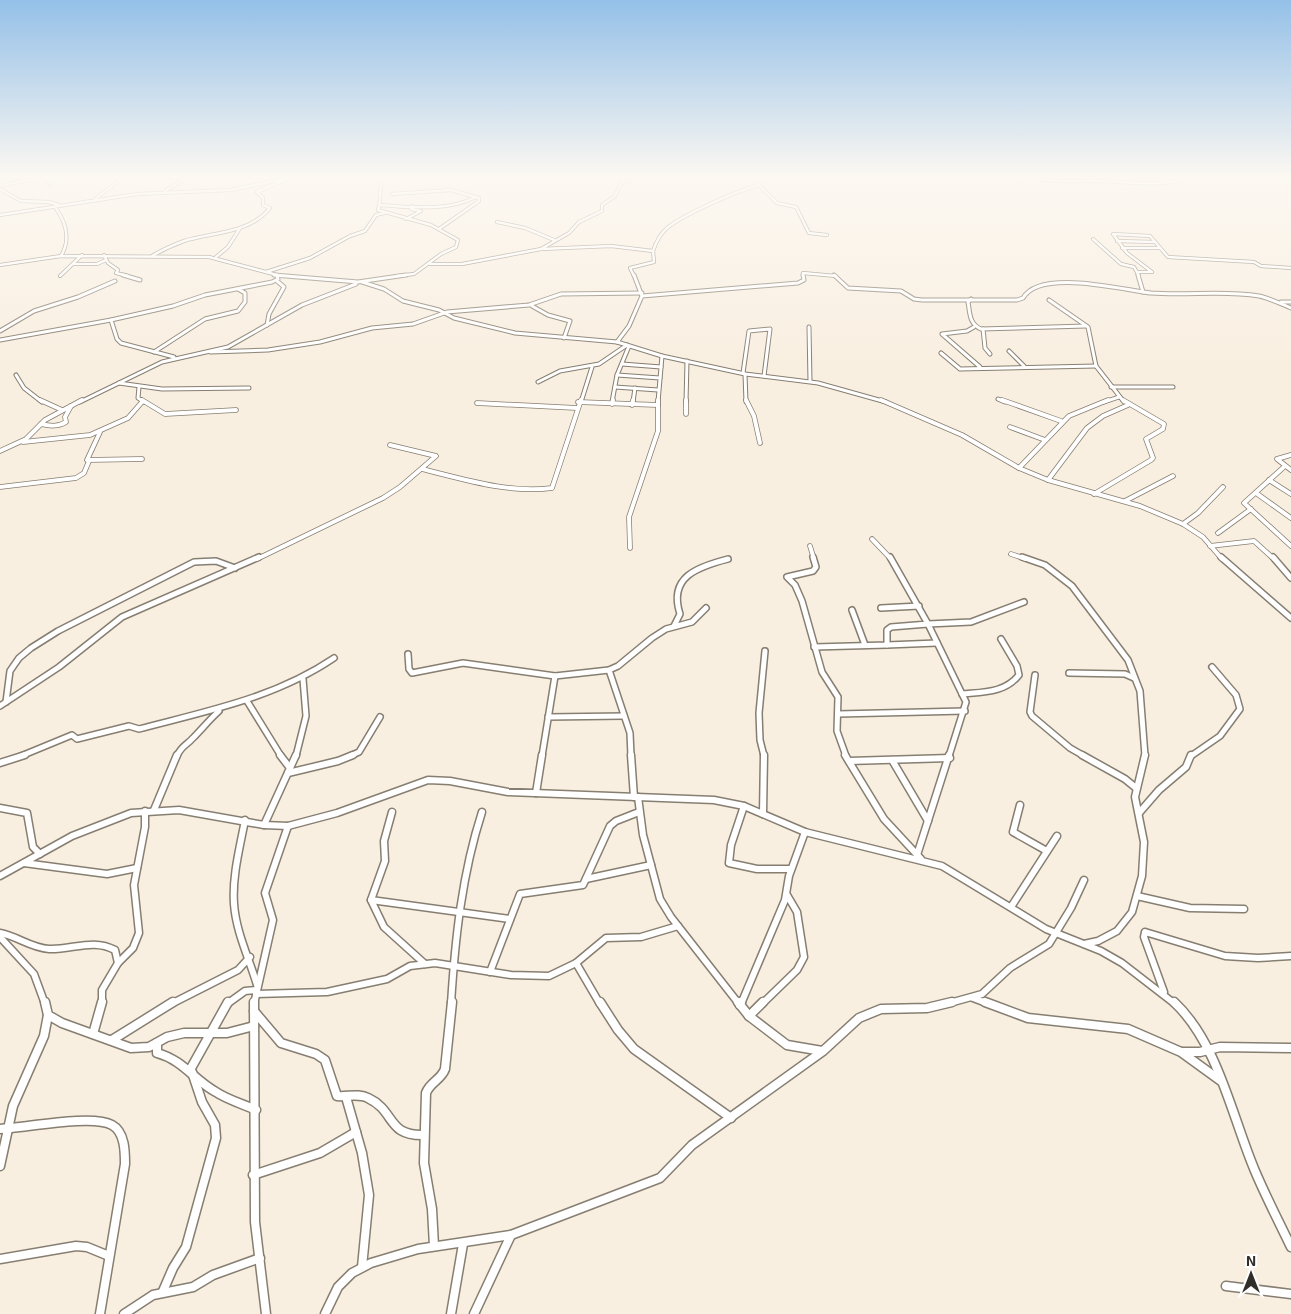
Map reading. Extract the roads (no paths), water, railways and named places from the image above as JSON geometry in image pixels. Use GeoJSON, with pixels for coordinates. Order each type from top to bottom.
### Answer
{"type":"FeatureCollection","features":[{"type":"Feature","properties":{"kind":"street"},"geometry":{"type":"LineString","coordinates":[[61,256],[67,246],[66,237]]}},
{"type":"Feature","properties":{"kind":"street"},"geometry":{"type":"LineString","coordinates":[[152,256],[184,242],[203,237]]}},
{"type":"Feature","properties":{"kind":"street"},"geometry":{"type":"LineString","coordinates":[[215,258],[228,247],[234,237]]}},
{"type":"Feature","properties":{"kind":"street"},"geometry":{"type":"LineString","coordinates":[[266,272],[310,258],[348,237]]}},
{"type":"Feature","properties":{"kind":"street"},"geometry":{"type":"LineString","coordinates":[[0,340],[47,330],[111,320],[173,306],[205,294],[236,289],[277,278],[360,282],[406,276],[430,264],[457,245],[458,240],[455,237]]}},
{"type":"Feature","properties":{"kind":"street"},"geometry":{"type":"LineString","coordinates":[[548,237],[554,240]]}},
{"type":"Feature","properties":{"kind":"street"},"geometry":{"type":"LineString","coordinates":[[541,248],[560,237]]}},
{"type":"Feature","properties":{"kind":"street"},"geometry":{"type":"LineString","coordinates":[[617,342],[625,333],[638,311],[642,295],[630,268],[654,262],[653,251],[655,242],[660,237]]}},
{"type":"Feature","properties":{"kind":"street"},"geometry":{"type":"LineString","coordinates":[[1115,237],[1122,248],[1152,272],[1137,272]]}},
{"type":"Feature","properties":{"kind":"street"},"geometry":{"type":"LineString","coordinates":[[1151,237],[1168,257],[1256,263],[1261,266],[1291,268]]}},
{"type":"Feature","properties":{"kind":"street"},"geometry":{"type":"LineString","coordinates":[[1093,239],[1121,264],[1132,266],[1137,272],[1143,292]]}},
{"type":"Feature","properties":{"kind":"street"},"geometry":{"type":"LineString","coordinates":[[1117,241],[1156,242]]}},
{"type":"Feature","properties":{"kind":"street"},"geometry":{"type":"LineString","coordinates":[[430,264],[462,264],[541,248],[593,248],[608,245],[653,251]]}},
{"type":"Feature","properties":{"kind":"street"},"geometry":{"type":"LineString","coordinates":[[1122,248],[1160,248]]}},
{"type":"Feature","properties":{"kind":"street"},"geometry":{"type":"LineString","coordinates":[[0,265],[61,256],[104,255],[215,258],[266,272],[277,278],[284,287],[269,314],[267,325]]}},
{"type":"Feature","properties":{"kind":"street"},"geometry":{"type":"LineString","coordinates":[[104,255],[106,260],[118,270],[116,272],[140,280]]}},
{"type":"Feature","properties":{"kind":"street"},"geometry":{"type":"LineString","coordinates":[[60,276],[82,256]]}},
{"type":"Feature","properties":{"kind":"street"},"geometry":{"type":"LineString","coordinates":[[73,264],[97,264],[106,260]]}},
{"type":"Feature","properties":{"kind":"street"},"geometry":{"type":"LineString","coordinates":[[18,444],[40,424],[62,410],[174,357],[210,352],[268,350],[320,342],[372,328],[413,324],[422,319],[444,313],[528,305],[561,294],[642,295],[798,283],[804,280],[802,273],[806,272],[834,275],[845,286],[852,288],[904,292],[918,300],[1021,300],[1027,291],[1051,284],[1109,285],[1143,292],[1205,292],[1260,296],[1291,308]]}},
{"type":"Feature","properties":{"kind":"street"},"geometry":{"type":"LineString","coordinates":[[0,332],[34,311],[78,297],[115,281]]}},
{"type":"Feature","properties":{"kind":"street"},"geometry":{"type":"LineString","coordinates":[[210,352],[235,343],[314,300],[360,282],[384,289],[403,301],[439,310],[454,318],[515,333],[617,342],[662,356],[744,373],[810,381],[895,405],[920,419],[962,435],[1019,468],[1048,480],[1154,511],[1183,524],[1199,533],[1210,546],[1291,618]]}},
{"type":"Feature","properties":{"kind":"street"},"geometry":{"type":"LineString","coordinates":[[154,352],[205,319],[238,311],[245,302],[245,293],[236,289]]}},
{"type":"Feature","properties":{"kind":"street"},"geometry":{"type":"LineString","coordinates":[[971,299],[968,302],[971,322],[974,327],[983,330],[1087,326]]}},
{"type":"Feature","properties":{"kind":"street"},"geometry":{"type":"LineString","coordinates":[[1049,300],[1087,326],[1096,366],[1119,397],[1128,405],[1162,422],[1165,427],[1146,439],[1153,458],[1151,460],[1126,472],[1094,494]]}},
{"type":"Feature","properties":{"kind":"street"},"geometry":{"type":"LineString","coordinates":[[1278,302],[1291,302]]}},
{"type":"Feature","properties":{"kind":"street"},"geometry":{"type":"LineString","coordinates":[[528,305],[537,307],[548,315],[570,321],[564,338]]}},
{"type":"Feature","properties":{"kind":"street"},"geometry":{"type":"LineString","coordinates":[[111,320],[118,341],[129,347],[174,357]]}},
{"type":"Feature","properties":{"kind":"street"},"geometry":{"type":"LineString","coordinates":[[810,327],[810,381]]}},
{"type":"Feature","properties":{"kind":"street"},"geometry":{"type":"LineString","coordinates":[[974,327],[966,331],[942,334],[980,367]]}},
{"type":"Feature","properties":{"kind":"street"},"geometry":{"type":"LineString","coordinates":[[760,443],[754,416],[746,400],[744,373],[749,331],[770,329],[764,376]]}},
{"type":"Feature","properties":{"kind":"street"},"geometry":{"type":"LineString","coordinates":[[983,330],[985,348],[990,354]]}},
{"type":"Feature","properties":{"kind":"street"},"geometry":{"type":"LineString","coordinates":[[612,404],[617,375],[628,346]]}},
{"type":"Feature","properties":{"kind":"street"},"geometry":{"type":"LineString","coordinates":[[538,382],[560,371],[592,367],[610,359],[628,346]]}},
{"type":"Feature","properties":{"kind":"street"},"geometry":{"type":"LineString","coordinates":[[1009,350],[1024,366]]}},
{"type":"Feature","properties":{"kind":"street"},"geometry":{"type":"LineString","coordinates":[[941,353],[957,368],[1096,366]]}},
{"type":"Feature","properties":{"kind":"street"},"geometry":{"type":"LineString","coordinates":[[630,548],[628,535],[629,517],[658,431],[658,390],[662,356]]}},
{"type":"Feature","properties":{"kind":"street"},"geometry":{"type":"LineString","coordinates":[[686,414],[687,361]]}},
{"type":"Feature","properties":{"kind":"street"},"geometry":{"type":"LineString","coordinates":[[622,364],[661,367]]}},
{"type":"Feature","properties":{"kind":"street"},"geometry":{"type":"LineString","coordinates":[[422,469],[491,483],[543,490],[552,488],[578,402],[592,367]]}},
{"type":"Feature","properties":{"kind":"street"},"geometry":{"type":"LineString","coordinates":[[16,375],[21,385],[35,399],[62,410]]}},
{"type":"Feature","properties":{"kind":"street"},"geometry":{"type":"LineString","coordinates":[[617,375],[660,378]]}},
{"type":"Feature","properties":{"kind":"street"},"geometry":{"type":"LineString","coordinates":[[118,383],[162,389],[249,388]]}},
{"type":"Feature","properties":{"kind":"street"},"geometry":{"type":"LineString","coordinates":[[139,387],[137,394],[142,402],[165,414],[236,410]]}},
{"type":"Feature","properties":{"kind":"street"},"geometry":{"type":"LineString","coordinates":[[615,387],[658,390]]}},
{"type":"Feature","properties":{"kind":"street"},"geometry":{"type":"LineString","coordinates":[[1111,387],[1173,387]]}},
{"type":"Feature","properties":{"kind":"street"},"geometry":{"type":"LineString","coordinates":[[632,405],[635,388]]}},
{"type":"Feature","properties":{"kind":"street"},"geometry":{"type":"LineString","coordinates":[[1019,468],[1061,421],[1098,403],[1119,397]]}},
{"type":"Feature","properties":{"kind":"street"},"geometry":{"type":"LineString","coordinates":[[998,399],[1061,421]]}},
{"type":"Feature","properties":{"kind":"street"},"geometry":{"type":"LineString","coordinates":[[0,451],[18,444],[72,438],[100,432],[128,418],[142,402]]}},
{"type":"Feature","properties":{"kind":"street"},"geometry":{"type":"LineString","coordinates":[[578,402],[658,406]]}},
{"type":"Feature","properties":{"kind":"street"},"geometry":{"type":"LineString","coordinates":[[477,403],[577,408]]}},
{"type":"Feature","properties":{"kind":"street"},"geometry":{"type":"LineString","coordinates":[[1048,480],[1087,428],[1103,416],[1128,405]]}},
{"type":"Feature","properties":{"kind":"street"},"geometry":{"type":"LineString","coordinates":[[40,424],[62,424],[66,422],[66,415],[71,406]]}},
{"type":"Feature","properties":{"kind":"street"},"geometry":{"type":"LineString","coordinates":[[1010,427],[1045,440]]}},
{"type":"Feature","properties":{"kind":"street"},"geometry":{"type":"LineString","coordinates":[[100,432],[86,459],[90,461],[142,459]]}},
{"type":"Feature","properties":{"kind":"street"},"geometry":{"type":"LineString","coordinates":[[0,706],[66,661],[122,617],[236,568],[391,493],[436,456],[390,445]]}},
{"type":"Feature","properties":{"kind":"street"},"geometry":{"type":"LineString","coordinates":[[1291,456],[1277,459],[1291,470]]}},
{"type":"Feature","properties":{"kind":"street"},"geometry":{"type":"LineString","coordinates":[[0,487],[76,478],[84,473],[90,461]]}},
{"type":"Feature","properties":{"kind":"street"},"geometry":{"type":"LineString","coordinates":[[1285,466],[1244,502],[1291,546]]}},
{"type":"Feature","properties":{"kind":"street"},"geometry":{"type":"LineString","coordinates":[[1124,502],[1173,476]]}},
{"type":"Feature","properties":{"kind":"street"},"geometry":{"type":"LineString","coordinates":[[1269,480],[1291,494]]}},
{"type":"Feature","properties":{"kind":"street"},"geometry":{"type":"LineString","coordinates":[[1183,524],[1198,513],[1223,487]]}},
{"type":"Feature","properties":{"kind":"street"},"geometry":{"type":"LineString","coordinates":[[1256,493],[1267,498],[1291,518]]}},
{"type":"Feature","properties":{"kind":"street"},"geometry":{"type":"LineString","coordinates":[[1218,533],[1251,509]]}},
{"type":"Feature","properties":{"kind":"street"},"geometry":{"type":"LineString","coordinates":[[872,539],[894,562],[919,606],[949,671],[966,702],[950,758],[928,821],[919,857]]}},
{"type":"Feature","properties":{"kind":"street"},"geometry":{"type":"LineString","coordinates":[[1210,546],[1254,541],[1277,561],[1291,578]]}},
{"type":"Feature","properties":{"kind":"street"},"geometry":{"type":"LineString","coordinates":[[810,546],[816,567],[813,571],[787,577],[795,586],[802,601],[822,672],[838,697],[838,735],[849,761],[884,818],[919,857]]}},
{"type":"Feature","properties":{"kind":"street"},"geometry":{"type":"LineString","coordinates":[[1011,554],[1045,565],[1072,586],[1128,660],[1140,692],[1146,752],[1135,798],[1139,813],[1144,858],[1142,876],[1132,912],[1117,931],[1098,941],[1084,944]]}},
{"type":"Feature","properties":{"kind":"street"},"geometry":{"type":"LineString","coordinates":[[674,626],[680,614],[676,597],[683,581],[693,572],[728,559]]}},
{"type":"Feature","properties":{"kind":"street"},"geometry":{"type":"LineString","coordinates":[[6,702],[10,671],[15,664],[39,643],[58,631],[194,562],[216,560],[236,568]]}},
{"type":"Feature","properties":{"kind":"street"},"geometry":{"type":"LineString","coordinates":[[886,645],[887,630],[891,627],[971,622],[1024,602]]}},
{"type":"Feature","properties":{"kind":"street"},"geometry":{"type":"LineString","coordinates":[[881,608],[919,606]]}},
{"type":"Feature","properties":{"kind":"street"},"geometry":{"type":"LineString","coordinates":[[408,654],[409,669],[412,673],[463,663],[555,676],[609,670],[631,656],[652,638],[674,626],[692,622],[706,608]]}},
{"type":"Feature","properties":{"kind":"street"},"geometry":{"type":"LineString","coordinates":[[852,610],[865,645]]}},
{"type":"Feature","properties":{"kind":"street"},"geometry":{"type":"LineString","coordinates":[[962,694],[1000,690],[1016,681],[1020,675],[1017,666],[1001,639]]}},
{"type":"Feature","properties":{"kind":"street"},"geometry":{"type":"LineString","coordinates":[[814,647],[937,643]]}},
{"type":"Feature","properties":{"kind":"street"},"geometry":{"type":"LineString","coordinates":[[763,814],[764,754],[760,740],[759,713],[765,651]]}},
{"type":"Feature","properties":{"kind":"street"},"geometry":{"type":"LineString","coordinates":[[0,763],[39,750],[72,735],[78,739],[129,726],[139,729],[221,710],[303,679],[334,658]]}},
{"type":"Feature","properties":{"kind":"street"},"geometry":{"type":"LineString","coordinates":[[1139,813],[1159,790],[1186,767],[1192,753],[1205,748],[1223,734],[1240,709],[1240,704],[1232,690],[1212,667]]}},
{"type":"Feature","properties":{"kind":"street"},"geometry":{"type":"LineString","coordinates":[[609,670],[633,748],[636,797],[660,899],[678,926],[749,1016],[787,1045],[823,1051]]}},
{"type":"Feature","properties":{"kind":"street"},"geometry":{"type":"LineString","coordinates":[[1069,673],[1125,674],[1134,678]]}},
{"type":"Feature","properties":{"kind":"street"},"geometry":{"type":"LineString","coordinates":[[1035,675],[1030,712],[1032,716],[1070,748],[1125,779],[1136,788]]}},
{"type":"Feature","properties":{"kind":"street"},"geometry":{"type":"LineString","coordinates":[[536,793],[555,676]]}},
{"type":"Feature","properties":{"kind":"street"},"geometry":{"type":"LineString","coordinates":[[264,825],[299,749],[306,716],[303,679]]}},
{"type":"Feature","properties":{"kind":"street"},"geometry":{"type":"LineString","coordinates":[[246,700],[289,770]]}},
{"type":"Feature","properties":{"kind":"street"},"geometry":{"type":"LineString","coordinates":[[154,810],[180,748],[193,739],[205,723],[221,710]]}},
{"type":"Feature","properties":{"kind":"street"},"geometry":{"type":"LineString","coordinates":[[838,714],[964,712]]}},
{"type":"Feature","properties":{"kind":"street"},"geometry":{"type":"LineString","coordinates":[[548,717],[624,716]]}},
{"type":"Feature","properties":{"kind":"street"},"geometry":{"type":"LineString","coordinates":[[289,770],[338,760],[359,752],[380,718]]}},
{"type":"Feature","properties":{"kind":"street"},"geometry":{"type":"LineString","coordinates":[[849,761],[950,758]]}},
{"type":"Feature","properties":{"kind":"street"},"geometry":{"type":"LineString","coordinates":[[892,760],[928,821]]}},
{"type":"Feature","properties":{"kind":"street"},"geometry":{"type":"LineString","coordinates":[[0,876],[23,862],[112,818],[145,810],[200,812],[264,825],[288,826],[337,813],[428,780],[450,781],[508,792],[714,800],[744,806],[805,832],[885,853],[919,857],[957,874],[1056,934],[1084,944],[1122,963],[1164,993],[1197,1029],[1222,1081],[1256,1171],[1291,1245]]}},
{"type":"Feature","properties":{"kind":"street"},"geometry":{"type":"LineString","coordinates":[[744,806],[732,845],[729,863],[756,869],[791,869]]}},
{"type":"Feature","properties":{"kind":"street"},"geometry":{"type":"LineString","coordinates":[[1020,806],[1013,832],[1045,850]]}},
{"type":"Feature","properties":{"kind":"street"},"geometry":{"type":"LineString","coordinates":[[0,808],[27,813],[33,848],[40,854]]}},
{"type":"Feature","properties":{"kind":"street"},"geometry":{"type":"LineString","coordinates":[[93,1034],[102,1006],[102,990],[118,964],[132,948],[139,933],[134,885],[145,810]]}},
{"type":"Feature","properties":{"kind":"street"},"geometry":{"type":"LineString","coordinates":[[392,812],[384,841],[385,861],[371,900],[384,927],[426,964]]}},
{"type":"Feature","properties":{"kind":"street"},"geometry":{"type":"LineString","coordinates":[[434,1246],[432,1209],[424,1163],[426,1090],[442,1077],[445,1069],[450,1036],[453,965],[473,840],[482,812]]}},
{"type":"Feature","properties":{"kind":"street"},"geometry":{"type":"LineString","coordinates":[[490,972],[520,894],[580,887],[586,879],[610,826],[616,821],[639,812]]}},
{"type":"Feature","properties":{"kind":"street"},"geometry":{"type":"LineString","coordinates":[[245,820],[236,875],[234,905],[250,957],[257,990]]}},
{"type":"Feature","properties":{"kind":"street"},"geometry":{"type":"LineString","coordinates":[[266,1314],[255,1222],[253,1175],[256,1110],[254,1010],[273,920],[265,899],[265,893],[288,826]]}},
{"type":"Feature","properties":{"kind":"street"},"geometry":{"type":"LineString","coordinates":[[740,1005],[787,896],[791,869],[805,832]]}},
{"type":"Feature","properties":{"kind":"street"},"geometry":{"type":"LineString","coordinates":[[1011,907],[1045,850],[1057,836]]}},
{"type":"Feature","properties":{"kind":"street"},"geometry":{"type":"LineString","coordinates":[[23,862],[107,874],[137,868]]}},
{"type":"Feature","properties":{"kind":"street"},"geometry":{"type":"LineString","coordinates":[[586,879],[651,865]]}},
{"type":"Feature","properties":{"kind":"street"},"geometry":{"type":"LineString","coordinates":[[325,1314],[339,1286],[362,1267],[397,1255],[434,1246],[463,1244],[511,1235],[654,1182],[692,1145],[760,1099],[823,1051],[859,1018],[881,1009],[927,1008],[982,994],[1010,968],[1050,944],[1084,880]]}},
{"type":"Feature","properties":{"kind":"street"},"geometry":{"type":"LineString","coordinates":[[749,1016],[797,970],[804,957],[797,912],[787,896]]}},
{"type":"Feature","properties":{"kind":"street"},"geometry":{"type":"LineString","coordinates":[[1136,896],[1152,901],[1212,910],[1244,909]]}},
{"type":"Feature","properties":{"kind":"street"},"geometry":{"type":"LineString","coordinates":[[371,900],[510,919]]}},
{"type":"Feature","properties":{"kind":"street"},"geometry":{"type":"LineString","coordinates":[[163,1291],[173,1268],[186,1247],[216,1138],[215,1125],[202,1102],[191,1071],[212,1035],[227,1003],[245,991],[327,992],[388,979],[410,966],[426,964],[453,965],[518,976],[546,976],[576,963],[606,938],[641,937],[678,926]]}},
{"type":"Feature","properties":{"kind":"street"},"geometry":{"type":"LineString","coordinates":[[1164,993],[1144,937],[1145,932],[1225,956],[1252,958],[1291,956]]}},
{"type":"Feature","properties":{"kind":"street"},"geometry":{"type":"LineString","coordinates":[[0,933],[49,950],[70,946],[110,946],[117,954],[118,964]]}},
{"type":"Feature","properties":{"kind":"street"},"geometry":{"type":"LineString","coordinates":[[0,937],[37,980],[48,1015],[44,1036],[27,1071],[4,1129],[0,1166]]}},
{"type":"Feature","properties":{"kind":"street"},"geometry":{"type":"LineString","coordinates":[[112,1040],[183,996],[238,970],[250,957]]}},
{"type":"Feature","properties":{"kind":"street"},"geometry":{"type":"LineString","coordinates":[[576,963],[634,1048],[710,1100],[731,1118]]}},
{"type":"Feature","properties":{"kind":"street"},"geometry":{"type":"LineString","coordinates":[[972,998],[1028,1018],[1128,1029],[1181,1052],[1222,1081]]}},
{"type":"Feature","properties":{"kind":"street"},"geometry":{"type":"LineString","coordinates":[[254,1010],[262,1023],[281,1042],[316,1054],[324,1060],[336,1095],[369,1098],[387,1111],[398,1131],[406,1136],[424,1135]]}},
{"type":"Feature","properties":{"kind":"street"},"geometry":{"type":"LineString","coordinates":[[48,1015],[62,1023],[131,1048],[149,1047],[167,1037],[184,1033],[212,1035],[254,1026]]}},
{"type":"Feature","properties":{"kind":"street"},"geometry":{"type":"LineString","coordinates":[[157,1043],[157,1053],[173,1058],[214,1092],[256,1110]]}},
{"type":"Feature","properties":{"kind":"street"},"geometry":{"type":"LineString","coordinates":[[1181,1052],[1220,1047],[1291,1048]]}},
{"type":"Feature","properties":{"kind":"street"},"geometry":{"type":"LineString","coordinates":[[346,1097],[356,1132],[369,1195],[362,1267]]}},
{"type":"Feature","properties":{"kind":"street"},"geometry":{"type":"LineString","coordinates":[[4,1129],[96,1122],[111,1125],[118,1131],[125,1149],[125,1164],[100,1314]]}},
{"type":"Feature","properties":{"kind":"street"},"geometry":{"type":"LineString","coordinates":[[253,1175],[320,1153],[356,1132]]}},
{"type":"Feature","properties":{"kind":"street"},"geometry":{"type":"LineString","coordinates":[[474,1314],[511,1235]]}},
{"type":"Feature","properties":{"kind":"street"},"geometry":{"type":"LineString","coordinates":[[451,1314],[463,1244]]}},
{"type":"Feature","properties":{"kind":"street"},"geometry":{"type":"LineString","coordinates":[[0,1259],[76,1246],[87,1247],[109,1256]]}},
{"type":"Feature","properties":{"kind":"street"},"geometry":{"type":"LineString","coordinates":[[124,1314],[136,1304],[163,1291],[192,1287],[213,1275],[260,1258]]}},
{"type":"Feature","properties":{"kind":"street"},"geometry":{"type":"LineString","coordinates":[[1226,1286],[1291,1294]]}}]}
